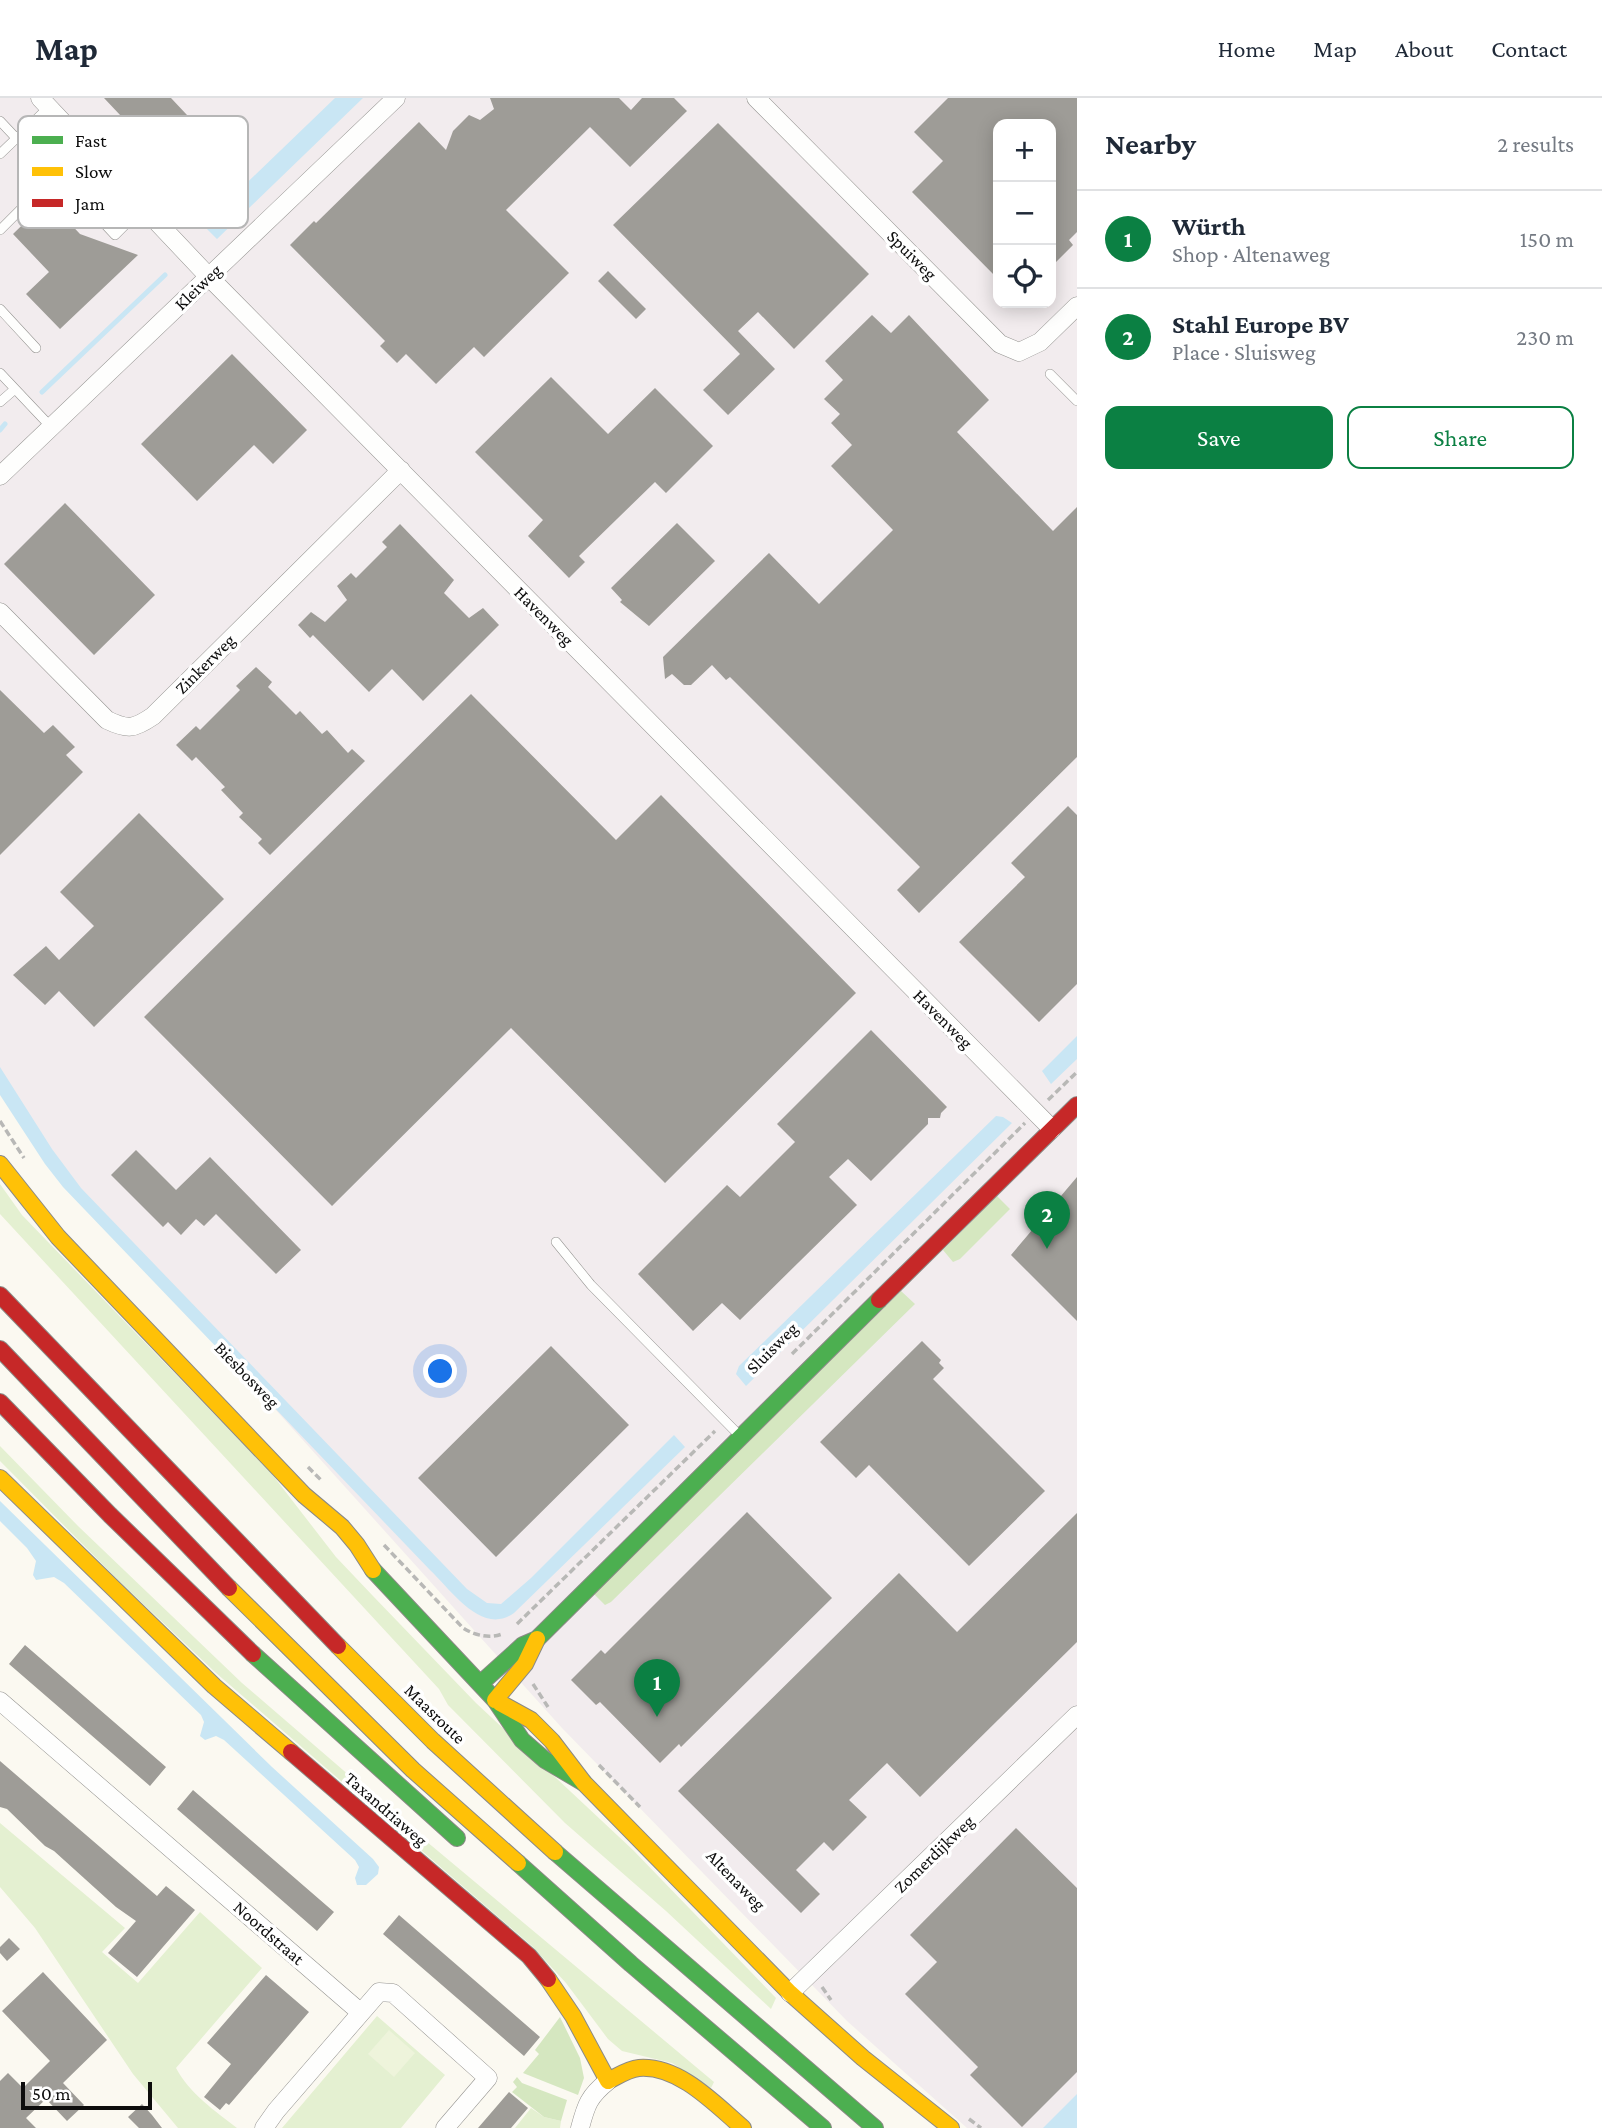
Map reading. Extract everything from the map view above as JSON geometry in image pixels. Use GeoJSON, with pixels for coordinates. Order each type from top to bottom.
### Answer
{"type":"FeatureCollection","features":[{"type":"Feature","properties":{"kind":"main road"},"geometry":{"type":"LineString","coordinates":[[480,1684],[523,1645],[537,1639],[1077,1105]]}},
{"type":"Feature","properties":{"kind":"main road"},"geometry":{"type":"LineString","coordinates":[[0,1164],[58,1237],[304,1495],[332,1517],[359,1544],[371,1568],[495,1700],[531,1720],[552,1741],[584,1783],[790,1993],[863,2058],[951,2128]]}},
{"type":"Feature","properties":{"kind":"main road","name":"Maasroute"},"geometry":{"type":"LineString","coordinates":[[0,1295],[272,1581],[433,1741],[550,1849],[874,2128]]}},
{"type":"Feature","properties":{"kind":"main road"},"geometry":{"type":"LineString","coordinates":[[0,1349],[213,1572],[413,1770],[631,1964],[823,2128]]}},
{"type":"Feature","properties":{"kind":"main road"},"geometry":{"type":"LineString","coordinates":[[0,1402],[227,1630],[372,1765],[471,1850]]}},
{"type":"Feature","properties":{"kind":"main road","name":"Taxandriaweg"},"geometry":{"type":"LineString","coordinates":[[0,1478],[214,1686],[529,1956],[551,1982],[575,2018],[608,2081]]}},
{"type":"Feature","properties":{"kind":"main road"},"geometry":{"type":"LineString","coordinates":[[495,1700],[521,1672],[532,1655],[537,1639]]}},
{"type":"Feature","properties":{"kind":"main road"},"geometry":{"type":"LineString","coordinates":[[523,1890],[631,1964]]}},
{"type":"Feature","properties":{"kind":"main road"},"geometry":{"type":"LineString","coordinates":[[608,2081],[625,2071],[639,2068],[670,2074],[691,2086],[743,2128]]}},
{"type":"Feature","properties":{"kind":"street","name":"Kleiweg"},"geometry":{"type":"LineString","coordinates":[[0,476],[396,98]]}},
{"type":"Feature","properties":{"kind":"street","name":"Spuiweg"},"geometry":{"type":"LineString","coordinates":[[756,98],[1000,344],[1019,352],[1040,342],[1077,306]]}},
{"type":"Feature","properties":{"kind":"street","name":"Havenweg"},"geometry":{"type":"LineString","coordinates":[[45,103],[57,116]]}},
{"type":"Feature","properties":{"kind":"street","name":"Havenweg"},"geometry":{"type":"LineString","coordinates":[[163,228],[1052,1129]]}},
{"type":"Feature","properties":{"kind":"street","name":"Zinkerweg"},"geometry":{"type":"LineString","coordinates":[[0,612],[107,720],[122,727],[138,726],[153,716],[401,470]]}},
{"type":"Feature","properties":{"kind":"street","name":"Noordstraat"},"geometry":{"type":"LineString","coordinates":[[0,1701],[360,2012]]}},
{"type":"Feature","properties":{"kind":"street","name":"Zomerdijkweg"},"geometry":{"type":"LineString","coordinates":[[790,1993],[1077,1715]]}},
{"type":"Feature","properties":{"kind":"street"},"geometry":{"type":"LineString","coordinates":[[264,2128],[379,1992],[393,1993],[488,2078],[445,2128]]}},
{"type":"Feature","properties":{"kind":"street"},"geometry":{"type":"LineString","coordinates":[[580,2128],[586,2103],[595,2090],[608,2081]]}},
{"type":"Feature","properties":{"kind":"lane"},"geometry":{"type":"LineString","coordinates":[[0,121],[16,138]]}},
{"type":"Feature","properties":{"kind":"lane"},"geometry":{"type":"LineString","coordinates":[[0,154],[18,136]]}},
{"type":"Feature","properties":{"kind":"lane"},"geometry":{"type":"LineString","coordinates":[[0,230],[18,212]]}},
{"type":"Feature","properties":{"kind":"lane"},"geometry":{"type":"LineString","coordinates":[[108,228],[115,235],[122,228]]}},
{"type":"Feature","properties":{"kind":"lane"},"geometry":{"type":"LineString","coordinates":[[0,309],[36,348]]}},
{"type":"Feature","properties":{"kind":"lane"},"geometry":{"type":"LineString","coordinates":[[0,373],[51,427]]}},
{"type":"Feature","properties":{"kind":"lane"},"geometry":{"type":"LineString","coordinates":[[1049,374],[1077,401]]}},
{"type":"Feature","properties":{"kind":"lane"},"geometry":{"type":"LineString","coordinates":[[0,402],[15,389]]}},
{"type":"Feature","properties":{"kind":"lane"},"geometry":{"type":"LineString","coordinates":[[556,1242],[591,1285],[741,1437]]}},
{"type":"Feature","properties":{"kind":"path","name":"Sluisweg"},"geometry":{"type":"LineString","coordinates":[[784,1363],[1077,1072]]}},
{"type":"Feature","properties":{"kind":"path"},"geometry":{"type":"LineString","coordinates":[[0,1121],[27,1162]]}},
{"type":"Feature","properties":{"kind":"path"},"geometry":{"type":"LineString","coordinates":[[376,1538],[463,1628],[472,1633],[495,1637],[511,1630],[726,1421]]}},
{"type":"Feature","properties":{"kind":"path"},"geometry":{"type":"LineString","coordinates":[[300,1457],[328,1488]]}},
{"type":"Feature","properties":{"kind":"path"},"geometry":{"type":"LineString","coordinates":[[485,1636],[508,1659]]}},
{"type":"Feature","properties":{"kind":"path"},"geometry":{"type":"LineString","coordinates":[[521,1672],[538,1689],[553,1716]]}},
{"type":"Feature","properties":{"kind":"path"},"geometry":{"type":"LineString","coordinates":[[598,1765],[645,1813]]}},
{"type":"Feature","properties":{"kind":"path"},"geometry":{"type":"LineString","coordinates":[[809,1976],[826,1990],[835,2008]]}},
{"type":"Feature","properties":{"kind":"path"},"geometry":{"type":"LineString","coordinates":[[961,2112],[981,2128]]}},
{"type":"Feature","properties":{"kind":"shaded area"},"geometry":{"type":"Polygon","coordinates":[[[0,98],[1077,98],[1077,2128],[967,2128],[847,2021],[562,1728],[59,1169],[0,1081],[0,98]]]}},
{"type":"Feature","properties":{"kind":"green space"},"geometry":{"type":"Polygon","coordinates":[[[0,1184],[22,1215],[271,1473],[336,1557],[373,1596],[476,1703],[633,1850],[776,1998],[771,2009],[666,1911],[565,1823],[448,1705],[439,1689],[0,1214],[0,1184]]]}},
{"type":"Feature","properties":{"kind":"green space"},"geometry":{"type":"Polygon","coordinates":[[[997,1196],[1010,1209],[960,1259],[953,1262],[943,1250],[997,1196]]]}},
{"type":"Feature","properties":{"kind":"green space"},"geometry":{"type":"Polygon","coordinates":[[[901,1291],[915,1304],[605,1605],[594,1594],[901,1291]]]}},
{"type":"Feature","properties":{"kind":"green space"},"geometry":{"type":"Polygon","coordinates":[[[0,1446],[78,1526],[242,1683],[714,2082],[711,2088],[672,2063],[622,2051],[608,2039],[566,1983],[532,1946],[216,1673],[119,1581],[0,1461],[0,1446]]]}},
{"type":"Feature","properties":{"kind":"green space"},"geometry":{"type":"Polygon","coordinates":[[[0,1823],[125,1928],[102,1952],[138,1983],[200,1912],[262,1968],[176,2068],[195,2093],[237,2128],[178,2128],[133,2074],[35,1928],[0,1887],[0,1823]]]}},
{"type":"Feature","properties":{"kind":"green space"},"geometry":{"type":"Polygon","coordinates":[[[377,2016],[445,2075],[401,2128],[282,2128],[377,2016]]]}},
{"type":"Feature","properties":{"kind":"green space"},"geometry":{"type":"Polygon","coordinates":[[[560,2017],[580,2058],[584,2078],[578,2095],[523,2073],[539,2054],[535,2050],[560,2017]]]}},
{"type":"Feature","properties":{"kind":"green space"},"geometry":{"type":"Polygon","coordinates":[[[389,2030],[415,2053],[394,2077],[368,2054],[389,2030]]]}},
{"type":"Feature","properties":{"kind":"green space"},"geometry":{"type":"Polygon","coordinates":[[[517,2077],[522,2083],[567,2100],[561,2121],[544,2117],[512,2092],[517,2087],[513,2082],[517,2077]]]}},
{"type":"Feature","properties":{"kind":"green space"},"geometry":{"type":"Polygon","coordinates":[[[531,2108],[544,2117],[561,2121],[560,2128],[515,2128],[531,2108]]]}},
{"type":"Feature","properties":{"kind":"water"},"geometry":{"type":"Polygon","coordinates":[[[335,98],[363,98],[248,209],[248,182],[335,98]]]}},
{"type":"Feature","properties":{"kind":"water"},"geometry":{"type":"Polygon","coordinates":[[[206,228],[228,228],[217,239],[206,228]]]}},
{"type":"Feature","properties":{"kind":"water"},"geometry":{"type":"Polygon","coordinates":[[[1077,1036],[1077,1059],[1051,1084],[1042,1071],[1077,1036]]]}},
{"type":"Feature","properties":{"kind":"water"},"geometry":{"type":"Polygon","coordinates":[[[0,1067],[52,1149],[81,1188],[467,1589],[487,1603],[501,1604],[531,1578],[674,1435],[685,1447],[514,1613],[502,1619],[479,1615],[448,1589],[63,1187],[0,1095],[0,1067]]]}},
{"type":"Feature","properties":{"kind":"water"},"geometry":{"type":"Polygon","coordinates":[[[996,1116],[1012,1123],[746,1386],[736,1374],[739,1366],[996,1116]]]}},
{"type":"Feature","properties":{"kind":"water"},"geometry":{"type":"Polygon","coordinates":[[[0,1501],[272,1767],[373,1859],[379,1867],[378,1874],[366,1885],[357,1885],[355,1878],[359,1867],[355,1860],[224,1740],[216,1736],[205,1740],[200,1736],[204,1722],[201,1715],[64,1583],[54,1577],[36,1580],[33,1575],[36,1561],[0,1521],[0,1501]]]}},
{"type":"Feature","properties":{"kind":"water"},"geometry":{"type":"Polygon","coordinates":[[[1077,2094],[1077,2128],[1043,2128],[1077,2094]]]}},
{"type":"Feature","properties":{"kind":"building"},"geometry":{"type":"Polygon","coordinates":[[[104,98],[171,98],[187,115],[186,116],[121,116],[104,98]]]}},
{"type":"Feature","properties":{"kind":"building"},"geometry":{"type":"Polygon","coordinates":[[[490,98],[619,98],[631,110],[642,98],[674,98],[687,111],[630,167],[590,127],[506,210],[569,273],[484,357],[474,347],[436,384],[406,354],[397,363],[380,346],[385,341],[290,245],[419,122],[446,150],[453,131],[469,115],[480,120],[494,109],[490,98]]]}},
{"type":"Feature","properties":{"kind":"building"},"geometry":{"type":"Polygon","coordinates":[[[948,98],[1077,98],[1077,232],[1069,240],[1073,245],[1056,262],[1056,119],[993,119],[993,274],[912,192],[943,161],[914,132],[948,98]]]}},
{"type":"Feature","properties":{"kind":"building"},"geometry":{"type":"Polygon","coordinates":[[[718,123],[869,274],[794,349],[758,312],[738,331],[775,369],[728,415],[703,390],[740,354],[613,225],[718,123]]]}},
{"type":"Feature","properties":{"kind":"building"},"geometry":{"type":"Polygon","coordinates":[[[19,228],[74,228],[80,234],[138,255],[60,329],[26,294],[49,272],[13,234],[19,228]]]}},
{"type":"Feature","properties":{"kind":"building"},"geometry":{"type":"Polygon","coordinates":[[[608,271],[646,309],[636,319],[598,281],[608,271]]]}},
{"type":"Feature","properties":{"kind":"building"},"geometry":{"type":"Polygon","coordinates":[[[872,315],[891,333],[909,315],[989,400],[957,432],[1053,531],[1077,507],[1077,757],[919,913],[897,890],[920,867],[730,677],[726,680],[712,665],[691,685],[684,685],[672,674],[665,679],[663,657],[769,553],[819,604],[893,530],[831,466],[852,445],[831,423],[840,414],[824,399],[843,380],[825,361],[872,315]]]}},
{"type":"Feature","properties":{"kind":"building"},"geometry":{"type":"Polygon","coordinates":[[[232,354],[307,430],[273,464],[254,445],[197,501],[141,444],[232,354]]]}},
{"type":"Feature","properties":{"kind":"building"},"geometry":{"type":"Polygon","coordinates":[[[551,377],[608,434],[655,388],[713,446],[666,493],[655,482],[579,556],[585,562],[569,578],[528,536],[543,520],[475,452],[551,377]]]}},
{"type":"Feature","properties":{"kind":"building"},"geometry":{"type":"Polygon","coordinates":[[[65,503],[155,595],[94,655],[4,564],[65,503]]]}},
{"type":"Feature","properties":{"kind":"building"},"geometry":{"type":"Polygon","coordinates":[[[677,523],[715,561],[649,626],[620,602],[622,600],[611,588],[677,523]]]}},
{"type":"Feature","properties":{"kind":"building"},"geometry":{"type":"Polygon","coordinates":[[[400,524],[454,580],[444,593],[469,618],[483,608],[499,625],[423,701],[392,669],[369,692],[313,635],[310,638],[298,625],[311,612],[325,622],[347,600],[337,586],[351,573],[356,578],[387,547],[382,542],[400,524]]]}},
{"type":"Feature","properties":{"kind":"building"},"geometry":{"type":"Polygon","coordinates":[[[256,667],[272,682],[268,687],[296,715],[300,711],[322,734],[327,730],[348,753],[352,749],[365,761],[270,855],[258,843],[262,839],[239,817],[243,813],[221,790],[225,787],[196,757],[192,761],[176,745],[196,726],[200,730],[240,690],[236,686],[256,667]]]}},
{"type":"Feature","properties":{"kind":"building"},"geometry":{"type":"Polygon","coordinates":[[[0,690],[44,733],[53,725],[75,747],[66,755],[83,772],[0,855],[0,690]]]}},
{"type":"Feature","properties":{"kind":"building"},"geometry":{"type":"Polygon","coordinates":[[[471,694],[616,840],[661,795],[856,993],[665,1183],[511,1028],[332,1206],[144,1017],[471,694]]]}},
{"type":"Feature","properties":{"kind":"building"},"geometry":{"type":"Polygon","coordinates":[[[1068,806],[1077,815],[1077,984],[1039,1022],[959,942],[1025,877],[1011,863],[1068,806]]]}},
{"type":"Feature","properties":{"kind":"building"},"geometry":{"type":"Polygon","coordinates":[[[139,813],[224,899],[94,1027],[59,991],[45,1005],[13,975],[46,946],[59,960],[94,926],[60,892],[139,813]]]}},
{"type":"Feature","properties":{"kind":"building"},"geometry":{"type":"Polygon","coordinates":[[[871,1030],[947,1107],[940,1118],[928,1118],[928,1124],[871,1181],[848,1159],[829,1177],[857,1205],[740,1320],[722,1303],[693,1331],[638,1274],[727,1185],[740,1197],[795,1142],[777,1124],[871,1030]]]}},
{"type":"Feature","properties":{"kind":"building"},"geometry":{"type":"Polygon","coordinates":[[[136,1150],[176,1190],[210,1157],[301,1250],[276,1274],[216,1214],[204,1226],[196,1219],[181,1235],[168,1222],[163,1227],[111,1175],[136,1150]]]}},
{"type":"Feature","properties":{"kind":"building"},"geometry":{"type":"Polygon","coordinates":[[[1077,1177],[1077,1321],[1011,1255],[1077,1177]]]}},
{"type":"Feature","properties":{"kind":"building"},"geometry":{"type":"Polygon","coordinates":[[[922,1341],[941,1360],[939,1363],[944,1368],[933,1379],[1045,1491],[969,1566],[869,1465],[856,1478],[820,1442],[922,1341]]]}},
{"type":"Feature","properties":{"kind":"building"},"geometry":{"type":"Polygon","coordinates":[[[551,1346],[629,1425],[496,1557],[418,1478],[551,1346]]]}},
{"type":"Feature","properties":{"kind":"building"},"geometry":{"type":"Polygon","coordinates":[[[747,1512],[832,1598],[681,1747],[679,1744],[660,1763],[600,1702],[596,1705],[571,1680],[601,1650],[605,1654],[747,1512]]]}},
{"type":"Feature","properties":{"kind":"building"},"geometry":{"type":"Polygon","coordinates":[[[1077,1513],[1077,1642],[920,1797],[887,1763],[849,1800],[867,1817],[833,1851],[824,1842],[796,1870],[820,1894],[801,1913],[678,1791],[899,1573],[957,1632],[1077,1513]]]}},
{"type":"Feature","properties":{"kind":"building"},"geometry":{"type":"Polygon","coordinates":[[[25,1645],[166,1767],[150,1786],[9,1664],[25,1645]]]}},
{"type":"Feature","properties":{"kind":"building"},"geometry":{"type":"Polygon","coordinates":[[[0,1761],[157,1896],[166,1886],[195,1910],[137,1977],[108,1953],[136,1921],[45,1846],[7,1809],[0,1807],[0,1761]]]}},
{"type":"Feature","properties":{"kind":"building"},"geometry":{"type":"Polygon","coordinates":[[[193,1790],[334,1912],[317,1931],[177,1809],[193,1790]]]}},
{"type":"Feature","properties":{"kind":"building"},"geometry":{"type":"Polygon","coordinates":[[[1016,1828],[1077,1888],[1077,2072],[1022,2127],[970,2075],[978,2067],[905,1994],[937,1962],[910,1935],[1016,1828]]]}},
{"type":"Feature","properties":{"kind":"building"},"geometry":{"type":"Polygon","coordinates":[[[399,1915],[540,2037],[524,2056],[383,1934],[399,1915]]]}},
{"type":"Feature","properties":{"kind":"building"},"geometry":{"type":"Polygon","coordinates":[[[9,1938],[20,1949],[7,1961],[0,1953],[0,1947],[9,1938]]]}},
{"type":"Feature","properties":{"kind":"building"},"geometry":{"type":"Polygon","coordinates":[[[43,1972],[107,2040],[63,2083],[84,2105],[67,2121],[46,2099],[26,2118],[36,2128],[0,2128],[0,2081],[8,2073],[23,2088],[50,2061],[2,2011],[43,1972]]]}},
{"type":"Feature","properties":{"kind":"building"},"geometry":{"type":"Polygon","coordinates":[[[266,1975],[309,2012],[229,2105],[226,2103],[220,2110],[204,2097],[231,2064],[207,2043],[266,1975]]]}},
{"type":"Feature","properties":{"kind":"building"},"geometry":{"type":"Polygon","coordinates":[[[509,2092],[528,2108],[511,2128],[478,2128],[509,2092]]]}},
{"type":"Feature","properties":{"kind":"building"},"geometry":{"type":"Polygon","coordinates":[[[142,2104],[162,2128],[139,2128],[128,2117],[142,2104]]]}},
{"type":"Feature","properties":{"kind":"waterway"},"geometry":{"type":"LineString","coordinates":[[42,392],[165,275]]}},
{"type":"Feature","properties":{"kind":"waterway"},"geometry":{"type":"LineString","coordinates":[[0,430],[5,424]]}},
{"type":"Feature","properties":{"kind":"traffic: fast"},"geometry":{"type":"LineString","coordinates":[[480,1684],[523,1645],[537,1639],[879,1300]]}},
{"type":"Feature","properties":{"kind":"traffic: fast"},"geometry":{"type":"LineString","coordinates":[[373,1570],[495,1700],[522,1740],[545,1760],[584,1783]]}},
{"type":"Feature","properties":{"kind":"traffic: fast"},"geometry":{"type":"LineString","coordinates":[[253,1654],[457,1838]]}},
{"type":"Feature","properties":{"kind":"traffic: fast"},"geometry":{"type":"LineString","coordinates":[[555,1852],[875,2128]]}},
{"type":"Feature","properties":{"kind":"traffic: fast"},"geometry":{"type":"LineString","coordinates":[[518,1863],[631,1964],[823,2128]]}},
{"type":"Feature","properties":{"kind":"traffic: slow"},"geometry":{"type":"LineString","coordinates":[[0,1164],[58,1237],[304,1495],[342,1527],[373,1570]]}},
{"type":"Feature","properties":{"kind":"traffic: slow"},"geometry":{"type":"LineString","coordinates":[[0,1478],[214,1686],[291,1752]]}},
{"type":"Feature","properties":{"kind":"traffic: slow"},"geometry":{"type":"LineString","coordinates":[[229,1588],[413,1770],[518,1863]]}},
{"type":"Feature","properties":{"kind":"traffic: slow"},"geometry":{"type":"LineString","coordinates":[[495,1700],[525,1664],[537,1639]]}},
{"type":"Feature","properties":{"kind":"traffic: slow"},"geometry":{"type":"LineString","coordinates":[[338,1646],[433,1741],[555,1852]]}},
{"type":"Feature","properties":{"kind":"traffic: slow"},"geometry":{"type":"LineString","coordinates":[[500,1703],[531,1720],[552,1741],[584,1783],[790,1993],[863,2058],[951,2128]]}},
{"type":"Feature","properties":{"kind":"traffic: slow"},"geometry":{"type":"LineString","coordinates":[[548,1979],[573,2016],[608,2081],[639,2068],[668,2073],[696,2088],[743,2128]]}},
{"type":"Feature","properties":{"kind":"traffic: jam"},"geometry":{"type":"LineString","coordinates":[[879,1300],[1077,1105]]}},
{"type":"Feature","properties":{"kind":"traffic: jam"},"geometry":{"type":"LineString","coordinates":[[0,1295],[338,1646]]}},
{"type":"Feature","properties":{"kind":"traffic: jam"},"geometry":{"type":"LineString","coordinates":[[0,1349],[229,1588]]}},
{"type":"Feature","properties":{"kind":"traffic: jam"},"geometry":{"type":"LineString","coordinates":[[0,1402],[110,1515],[253,1654]]}},
{"type":"Feature","properties":{"kind":"traffic: jam"},"geometry":{"type":"LineString","coordinates":[[291,1752],[529,1956],[548,1979]]}},
{"type":"Feature","properties":{"kind":"place","name":"Stahl Europe BV"},"geometry":{"type":"Point","coordinates":[1047,1249]}},
{"type":"Feature","properties":{"kind":"place","name":"Würth"},"geometry":{"type":"Point","coordinates":[657,1717]}}]}
